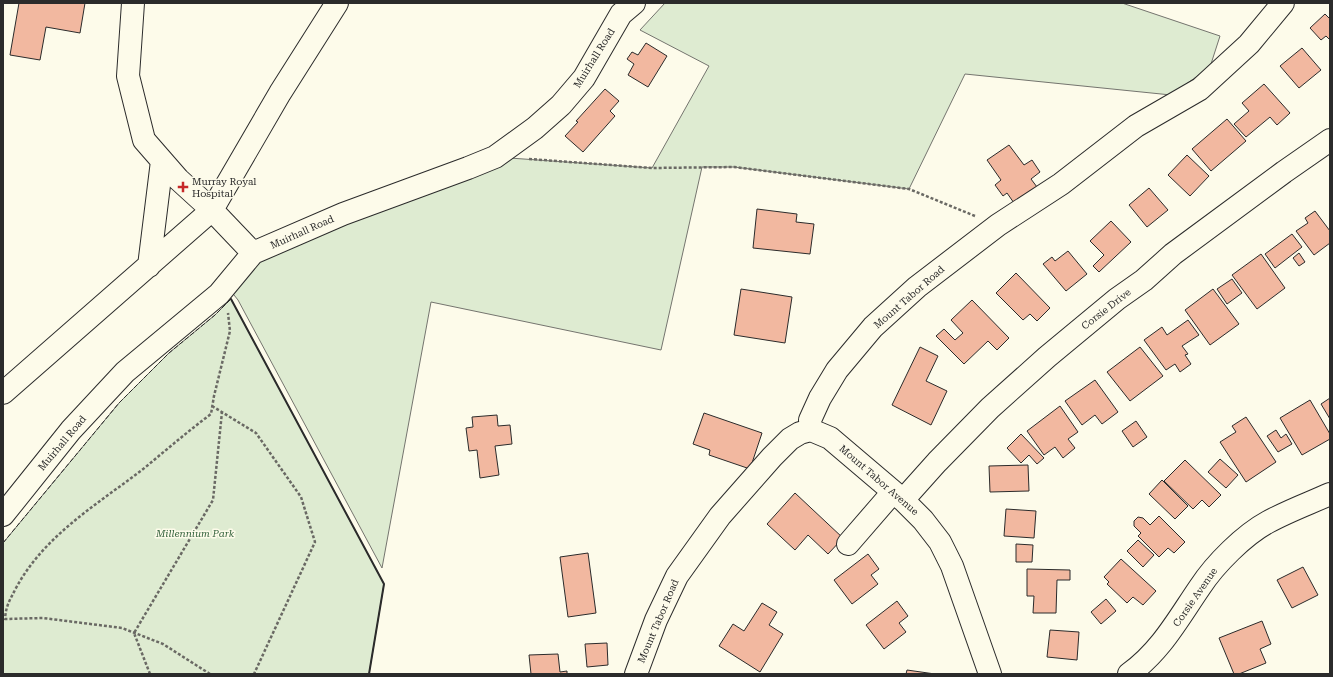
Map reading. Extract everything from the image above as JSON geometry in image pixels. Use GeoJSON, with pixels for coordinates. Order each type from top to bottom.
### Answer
{"type":"FeatureCollection","features":[{"type":"Feature","properties":{"kind":"street"},"geometry":{"type":"LineString","coordinates":[[133,3],[128,76],[144,140],[178,179],[212,210],[253,253]]}},
{"type":"Feature","properties":{"kind":"street"},"geometry":{"type":"LineString","coordinates":[[3,393],[212,210],[280,93],[337,3]]}},
{"type":"Feature","properties":{"kind":"street","name":"Muirhall Road"},"geometry":{"type":"LineString","coordinates":[[3,515],[72,430],[125,372],[219,294],[253,253],[343,214],[468,168],[495,156],[535,128],[561,105],[584,78],[621,14],[634,3]]}},
{"type":"Feature","properties":{"kind":"street","name":"Mount Tabor Road"},"geometry":{"type":"LineString","coordinates":[[636,674],[656,620],[681,570],[720,516],[772,457],[790,439],[800,433],[811,430],[810,420],[820,398],[836,370],[873,327],[917,287],[998,225],[1061,184],[1136,126],[1200,89],[1250,44],[1283,3]]}},
{"type":"Feature","properties":{"kind":"street","name":"Corsie Drive"},"geometry":{"type":"LineString","coordinates":[[848,544],[898,496],[937,462],[990,408],[1047,357],[1117,299],[1144,280],[1173,254],[1330,140]]}},
{"type":"Feature","properties":{"kind":"street"},"geometry":{"type":"LineString","coordinates":[[149,266],[162,160]]}},
{"type":"Feature","properties":{"kind":"street","name":"Mount Tabor Avenue"},"geometry":{"type":"LineString","coordinates":[[811,430],[830,438],[898,496],[923,520],[940,542],[949,560],[990,674]]}},
{"type":"Feature","properties":{"kind":"street","name":"Corsie Avenue"},"geometry":{"type":"LineString","coordinates":[[1129,674],[1138,668],[1159,648],[1179,620],[1200,586],[1219,563],[1242,541],[1269,522],[1330,494]]}},
{"type":"Feature","properties":{"kind":"path"},"geometry":{"type":"LineString","coordinates":[[495,156],[652,168],[734,167],[908,189],[998,225]]}},
{"type":"Feature","properties":{"kind":"path"},"geometry":{"type":"LineString","coordinates":[[210,674],[163,644],[122,628],[43,618],[4,620],[6,606],[23,575],[48,544],[81,515],[143,469],[211,414],[230,331],[227,302],[219,294]]}},
{"type":"Feature","properties":{"kind":"path"},"geometry":{"type":"LineString","coordinates":[[212,406],[256,433],[301,497],[316,542],[254,674]]}},
{"type":"Feature","properties":{"kind":"path"},"geometry":{"type":"LineString","coordinates":[[134,632],[213,500],[222,412]]}},
{"type":"Feature","properties":{"kind":"path"},"geometry":{"type":"LineString","coordinates":[[134,632],[150,674]]}},
{"type":"Feature","properties":{"kind":"green space"},"geometry":{"type":"Polygon","coordinates":[[[665,3],[1122,3],[1220,36],[1210,67],[1171,95],[965,74],[909,189],[734,167],[702,167],[661,350],[431,302],[382,568],[238,300],[226,285],[253,253],[495,157],[652,168],[709,66],[640,30],[665,3]]]}},
{"type":"Feature","properties":{"kind":"green space","name":"Millennium Park"},"geometry":{"type":"Polygon","coordinates":[[[231,299],[384,584],[369,674],[3,674],[3,543],[119,403],[169,353],[215,315],[231,299]]]}},
{"type":"Feature","properties":{"kind":"building"},"geometry":{"type":"Polygon","coordinates":[[[19,3],[85,3],[80,33],[46,27],[40,60],[10,55],[19,3]]]}},
{"type":"Feature","properties":{"kind":"building"},"geometry":{"type":"Polygon","coordinates":[[[1325,14],[1330,19],[1330,40],[1326,36],[1321,40],[1310,28],[1325,14]]]}},
{"type":"Feature","properties":{"kind":"building"},"geometry":{"type":"Polygon","coordinates":[[[646,43],[667,56],[648,87],[628,75],[634,64],[627,59],[632,52],[638,55],[646,43]]]}},
{"type":"Feature","properties":{"kind":"building"},"geometry":{"type":"Polygon","coordinates":[[[1302,48],[1321,70],[1299,88],[1280,66],[1302,48]]]}},
{"type":"Feature","properties":{"kind":"building"},"geometry":{"type":"Polygon","coordinates":[[[1264,84],[1290,113],[1277,125],[1270,117],[1246,137],[1234,124],[1249,111],[1242,103],[1264,84]]]}},
{"type":"Feature","properties":{"kind":"building"},"geometry":{"type":"Polygon","coordinates":[[[605,89],[619,101],[610,111],[615,116],[583,152],[565,136],[578,122],[576,121],[605,89]]]}},
{"type":"Feature","properties":{"kind":"building"},"geometry":{"type":"Polygon","coordinates":[[[1227,119],[1246,141],[1211,171],[1192,149],[1227,119]]]}},
{"type":"Feature","properties":{"kind":"building"},"geometry":{"type":"Polygon","coordinates":[[[1009,145],[1024,165],[1032,160],[1040,172],[1031,179],[1037,187],[1014,203],[1007,193],[1003,196],[995,185],[1001,180],[987,160],[1009,145]]]}},
{"type":"Feature","properties":{"kind":"building"},"geometry":{"type":"Polygon","coordinates":[[[1187,155],[1209,176],[1190,196],[1168,175],[1187,155]]]}},
{"type":"Feature","properties":{"kind":"building"},"geometry":{"type":"Polygon","coordinates":[[[1149,188],[1168,210],[1147,227],[1129,205],[1149,188]]]}},
{"type":"Feature","properties":{"kind":"building"},"geometry":{"type":"Polygon","coordinates":[[[757,209],[797,214],[796,222],[814,224],[810,254],[753,248],[757,209]]]}},
{"type":"Feature","properties":{"kind":"building"},"geometry":{"type":"Polygon","coordinates":[[[1315,211],[1330,231],[1330,243],[1314,255],[1296,231],[1308,223],[1305,218],[1315,211]]]}},
{"type":"Feature","properties":{"kind":"building"},"geometry":{"type":"Polygon","coordinates":[[[1111,221],[1131,242],[1099,272],[1093,266],[1104,255],[1090,241],[1111,221]]]}},
{"type":"Feature","properties":{"kind":"building"},"geometry":{"type":"Polygon","coordinates":[[[1292,234],[1302,247],[1275,268],[1265,254],[1292,234]]]}},
{"type":"Feature","properties":{"kind":"building"},"geometry":{"type":"Polygon","coordinates":[[[1068,251],[1087,274],[1066,291],[1043,264],[1052,257],[1055,261],[1068,251]]]}},
{"type":"Feature","properties":{"kind":"building"},"geometry":{"type":"Polygon","coordinates":[[[1299,253],[1305,262],[1299,266],[1293,258],[1299,253]]]}},
{"type":"Feature","properties":{"kind":"building"},"geometry":{"type":"Polygon","coordinates":[[[1261,254],[1285,288],[1257,309],[1232,275],[1261,254]]]}},
{"type":"Feature","properties":{"kind":"building"},"geometry":{"type":"Polygon","coordinates":[[[1016,273],[1050,308],[1037,321],[1030,314],[1023,320],[996,293],[1016,273]]]}},
{"type":"Feature","properties":{"kind":"building"},"geometry":{"type":"Polygon","coordinates":[[[1232,279],[1242,293],[1227,304],[1217,289],[1232,279]]]}},
{"type":"Feature","properties":{"kind":"building"},"geometry":{"type":"Polygon","coordinates":[[[741,289],[792,297],[785,343],[734,335],[741,289]]]}},
{"type":"Feature","properties":{"kind":"building"},"geometry":{"type":"Polygon","coordinates":[[[1213,289],[1239,324],[1210,345],[1185,310],[1213,289]]]}},
{"type":"Feature","properties":{"kind":"building"},"geometry":{"type":"Polygon","coordinates":[[[972,300],[1009,338],[997,350],[988,341],[964,364],[936,336],[944,329],[955,340],[963,333],[951,320],[972,300]]]}},
{"type":"Feature","properties":{"kind":"building"},"geometry":{"type":"Polygon","coordinates":[[[1188,320],[1199,335],[1182,346],[1188,354],[1185,355],[1191,364],[1180,372],[1175,364],[1166,370],[1144,340],[1162,327],[1167,335],[1188,320]]]}},
{"type":"Feature","properties":{"kind":"building"},"geometry":{"type":"Polygon","coordinates":[[[920,347],[938,356],[926,381],[947,391],[931,425],[892,405],[920,347]]]}},
{"type":"Feature","properties":{"kind":"building"},"geometry":{"type":"Polygon","coordinates":[[[1140,347],[1163,376],[1130,401],[1107,372],[1140,347]]]}},
{"type":"Feature","properties":{"kind":"building"},"geometry":{"type":"Polygon","coordinates":[[[1095,380],[1118,412],[1102,424],[1095,415],[1082,425],[1065,401],[1095,380]]]}},
{"type":"Feature","properties":{"kind":"building"},"geometry":{"type":"Polygon","coordinates":[[[1330,398],[1330,419],[1321,404],[1330,398]]]}},
{"type":"Feature","properties":{"kind":"building"},"geometry":{"type":"Polygon","coordinates":[[[1310,400],[1330,434],[1330,439],[1302,455],[1280,418],[1310,400]]]}},
{"type":"Feature","properties":{"kind":"building"},"geometry":{"type":"Polygon","coordinates":[[[1060,406],[1078,432],[1068,439],[1075,448],[1063,458],[1055,447],[1044,455],[1027,431],[1060,406]]]}},
{"type":"Feature","properties":{"kind":"building"},"geometry":{"type":"Polygon","coordinates":[[[704,413],[762,433],[750,469],[709,455],[710,450],[693,444],[704,413]]]}},
{"type":"Feature","properties":{"kind":"building"},"geometry":{"type":"Polygon","coordinates":[[[497,415],[498,426],[510,425],[512,444],[495,446],[499,475],[480,478],[477,450],[469,451],[466,428],[473,427],[472,417],[497,415]]]}},
{"type":"Feature","properties":{"kind":"building"},"geometry":{"type":"Polygon","coordinates":[[[1246,417],[1276,462],[1246,482],[1220,442],[1236,432],[1232,426],[1246,417]]]}},
{"type":"Feature","properties":{"kind":"building"},"geometry":{"type":"Polygon","coordinates":[[[1136,421],[1147,437],[1133,447],[1122,431],[1136,421]]]}},
{"type":"Feature","properties":{"kind":"building"},"geometry":{"type":"Polygon","coordinates":[[[1276,430],[1281,438],[1286,434],[1292,444],[1278,452],[1267,436],[1276,430]]]}},
{"type":"Feature","properties":{"kind":"building"},"geometry":{"type":"Polygon","coordinates":[[[1021,434],[1044,458],[1037,464],[1029,455],[1021,463],[1007,448],[1021,434]]]}},
{"type":"Feature","properties":{"kind":"building"},"geometry":{"type":"Polygon","coordinates":[[[1220,459],[1238,475],[1226,488],[1208,472],[1220,459]]]}},
{"type":"Feature","properties":{"kind":"building"},"geometry":{"type":"Polygon","coordinates":[[[1185,460],[1221,495],[1209,507],[1202,500],[1193,509],[1164,481],[1185,460]]]}},
{"type":"Feature","properties":{"kind":"building"},"geometry":{"type":"Polygon","coordinates":[[[1028,465],[1029,491],[990,492],[989,466],[1028,465]]]}},
{"type":"Feature","properties":{"kind":"building"},"geometry":{"type":"Polygon","coordinates":[[[1162,480],[1188,506],[1175,519],[1149,494],[1162,480]]]}},
{"type":"Feature","properties":{"kind":"building"},"geometry":{"type":"Polygon","coordinates":[[[795,493],[843,538],[828,554],[808,535],[795,550],[767,524],[795,493]]]}},
{"type":"Feature","properties":{"kind":"building"},"geometry":{"type":"Polygon","coordinates":[[[1006,509],[1036,511],[1034,538],[1004,536],[1006,509]]]}},
{"type":"Feature","properties":{"kind":"building"},"geometry":{"type":"Polygon","coordinates":[[[1159,516],[1185,542],[1174,553],[1168,548],[1159,557],[1138,536],[1141,533],[1134,526],[1134,521],[1138,517],[1143,518],[1150,525],[1159,516]]]}},
{"type":"Feature","properties":{"kind":"building"},"geometry":{"type":"Polygon","coordinates":[[[1138,540],[1154,555],[1143,567],[1127,551],[1138,540]]]}},
{"type":"Feature","properties":{"kind":"building"},"geometry":{"type":"Polygon","coordinates":[[[1016,544],[1033,545],[1032,562],[1016,562],[1016,544]]]}},
{"type":"Feature","properties":{"kind":"building"},"geometry":{"type":"Polygon","coordinates":[[[588,553],[596,613],[568,617],[560,557],[588,553]]]}},
{"type":"Feature","properties":{"kind":"building"},"geometry":{"type":"Polygon","coordinates":[[[868,554],[879,569],[871,575],[878,584],[852,604],[834,580],[868,554]]]}},
{"type":"Feature","properties":{"kind":"building"},"geometry":{"type":"Polygon","coordinates":[[[1121,559],[1156,591],[1143,605],[1133,597],[1127,603],[1107,584],[1109,582],[1104,577],[1121,559]]]}},
{"type":"Feature","properties":{"kind":"building"},"geometry":{"type":"Polygon","coordinates":[[[1303,567],[1318,595],[1292,608],[1277,580],[1303,567]]]}},
{"type":"Feature","properties":{"kind":"building"},"geometry":{"type":"Polygon","coordinates":[[[1027,569],[1070,570],[1070,580],[1057,580],[1056,613],[1033,613],[1034,596],[1027,596],[1027,569]]]}},
{"type":"Feature","properties":{"kind":"building"},"geometry":{"type":"Polygon","coordinates":[[[1106,599],[1116,611],[1101,624],[1091,612],[1106,599]]]}},
{"type":"Feature","properties":{"kind":"building"},"geometry":{"type":"Polygon","coordinates":[[[897,601],[908,616],[899,623],[906,632],[884,649],[866,625],[897,601]]]}},
{"type":"Feature","properties":{"kind":"building"},"geometry":{"type":"Polygon","coordinates":[[[762,603],[777,612],[769,625],[783,634],[760,672],[719,646],[733,624],[744,631],[762,603]]]}},
{"type":"Feature","properties":{"kind":"building"},"geometry":{"type":"Polygon","coordinates":[[[1262,621],[1271,644],[1260,649],[1266,663],[1239,674],[1234,674],[1219,638],[1262,621]]]}},
{"type":"Feature","properties":{"kind":"building"},"geometry":{"type":"Polygon","coordinates":[[[1050,630],[1079,632],[1077,660],[1047,657],[1050,630]]]}},
{"type":"Feature","properties":{"kind":"building"},"geometry":{"type":"Polygon","coordinates":[[[607,643],[608,665],[587,667],[585,644],[607,643]]]}},
{"type":"Feature","properties":{"kind":"building"},"geometry":{"type":"Polygon","coordinates":[[[558,654],[560,672],[567,671],[567,674],[531,674],[529,655],[558,654]]]}},
{"type":"Feature","properties":{"kind":"building"},"geometry":{"type":"Polygon","coordinates":[[[907,670],[935,674],[906,674],[907,670]]]}},
{"type":"Feature","properties":{"kind":"fence"},"geometry":{"type":"LineString","coordinates":[[3,543],[119,403],[169,353],[215,315],[231,299]]}},
{"type":"Feature","properties":{"kind":"wall"},"geometry":{"type":"LineString","coordinates":[[231,299],[384,584],[369,674]]}},
{"type":"Feature","properties":{"kind":"place","name":"Murray Royal Hospital"},"geometry":{"type":"Point","coordinates":[183,187]}}]}
